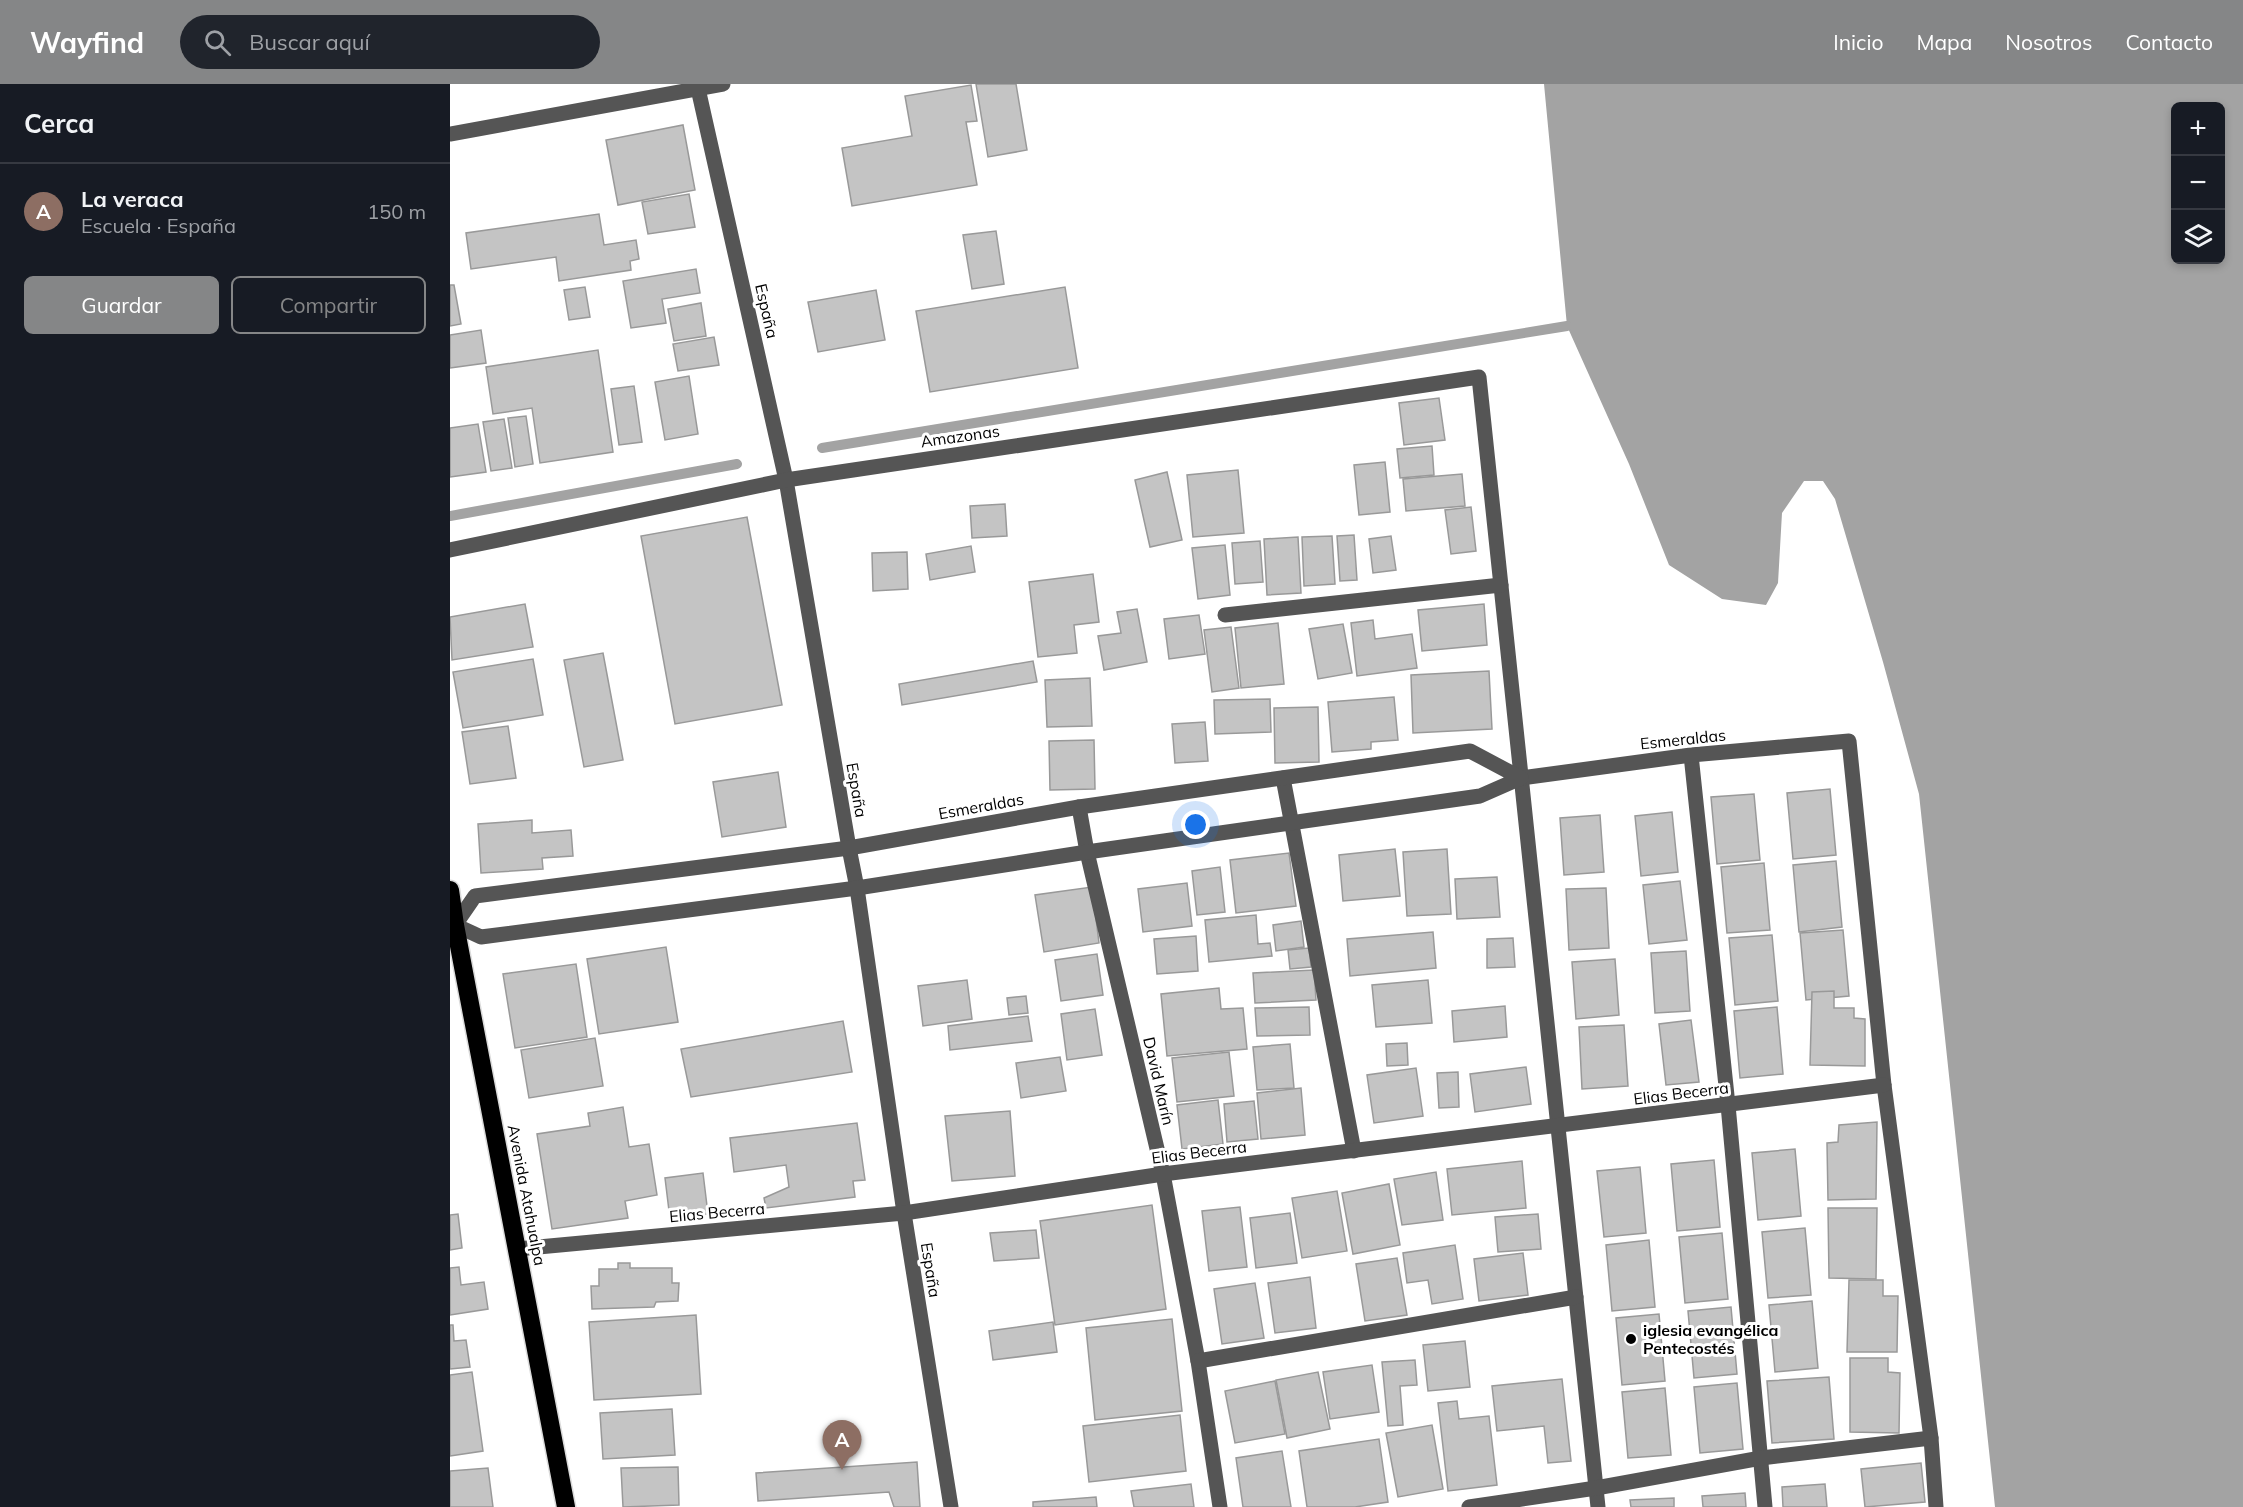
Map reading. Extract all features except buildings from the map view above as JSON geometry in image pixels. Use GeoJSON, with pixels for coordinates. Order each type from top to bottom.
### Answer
{"type":"FeatureCollection","features":[{"type":"Feature","properties":{"kind":"highway","name":"Avenida Atahualpa"},"geometry":{"type":"LineString","coordinates":[[450,890],[452,925],[566,1507]]}},
{"type":"Feature","properties":{"kind":"street"},"geometry":{"type":"LineString","coordinates":[[450,134],[698,86],[723,84]]}},
{"type":"Feature","properties":{"kind":"street","name":"España"},"geometry":{"type":"LineString","coordinates":[[698,86],[786,480],[857,888],[904,1213],[951,1507]]}},
{"type":"Feature","properties":{"kind":"street","name":"Amazonas"},"geometry":{"type":"LineString","coordinates":[[450,550],[786,480],[1479,377],[1501,585]]}},
{"type":"Feature","properties":{"kind":"street"},"geometry":{"type":"LineString","coordinates":[[1225,615],[1501,585],[1598,1507]]}},
{"type":"Feature","properties":{"kind":"street","name":"Esmeraldas"},"geometry":{"type":"LineString","coordinates":[[1521,778],[1470,751],[1080,807],[849,848],[475,896],[452,925],[481,937],[857,888],[1087,852],[1480,796],[1521,778],[1692,755],[1849,741],[1884,1085]]}},
{"type":"Feature","properties":{"kind":"street"},"geometry":{"type":"LineString","coordinates":[[1692,755],[1728,1105],[1765,1507]]}},
{"type":"Feature","properties":{"kind":"street"},"geometry":{"type":"LineString","coordinates":[[1283,778],[1354,1151]]}},
{"type":"Feature","properties":{"kind":"street","name":"David Marín"},"geometry":{"type":"LineString","coordinates":[[1080,807],[1087,852],[1162,1174],[1198,1361],[1220,1507]]}},
{"type":"Feature","properties":{"kind":"street"},"geometry":{"type":"LineString","coordinates":[[1884,1085],[1931,1438],[1936,1507]]}},
{"type":"Feature","properties":{"kind":"street","name":"Elias Becerra"},"geometry":{"type":"LineString","coordinates":[[517,1249],[904,1213],[1162,1174],[1884,1085]]}},
{"type":"Feature","properties":{"kind":"street"},"geometry":{"type":"LineString","coordinates":[[1198,1361],[1576,1297]]}},
{"type":"Feature","properties":{"kind":"street"},"geometry":{"type":"LineString","coordinates":[[1469,1507],[1596,1488],[1761,1458],[1931,1438]]}},
{"type":"Feature","properties":{"kind":"shaded area"},"geometry":{"type":"Polygon","coordinates":[[[1544,84],[2243,84],[2243,1507],[1995,1507],[1919,794],[1835,499],[1823,481],[1804,481],[1782,513],[1778,583],[1766,605],[1722,599],[1669,565],[1629,464],[1567,326],[1544,84]]]}},
{"type":"Feature","properties":{"kind":"waterway"},"geometry":{"type":"LineString","coordinates":[[822,448],[1567,326]]}},
{"type":"Feature","properties":{"kind":"waterway"},"geometry":{"type":"LineString","coordinates":[[450,516],[737,464]]}},
{"type":"Feature","properties":{"kind":"place","name":"iglesia evangélica Pentecostés"},"geometry":{"type":"Point","coordinates":[1631,1339]}},
{"type":"Feature","properties":{"kind":"place","name":"La veraca"},"geometry":{"type":"Point","coordinates":[842,1470]}}]}
